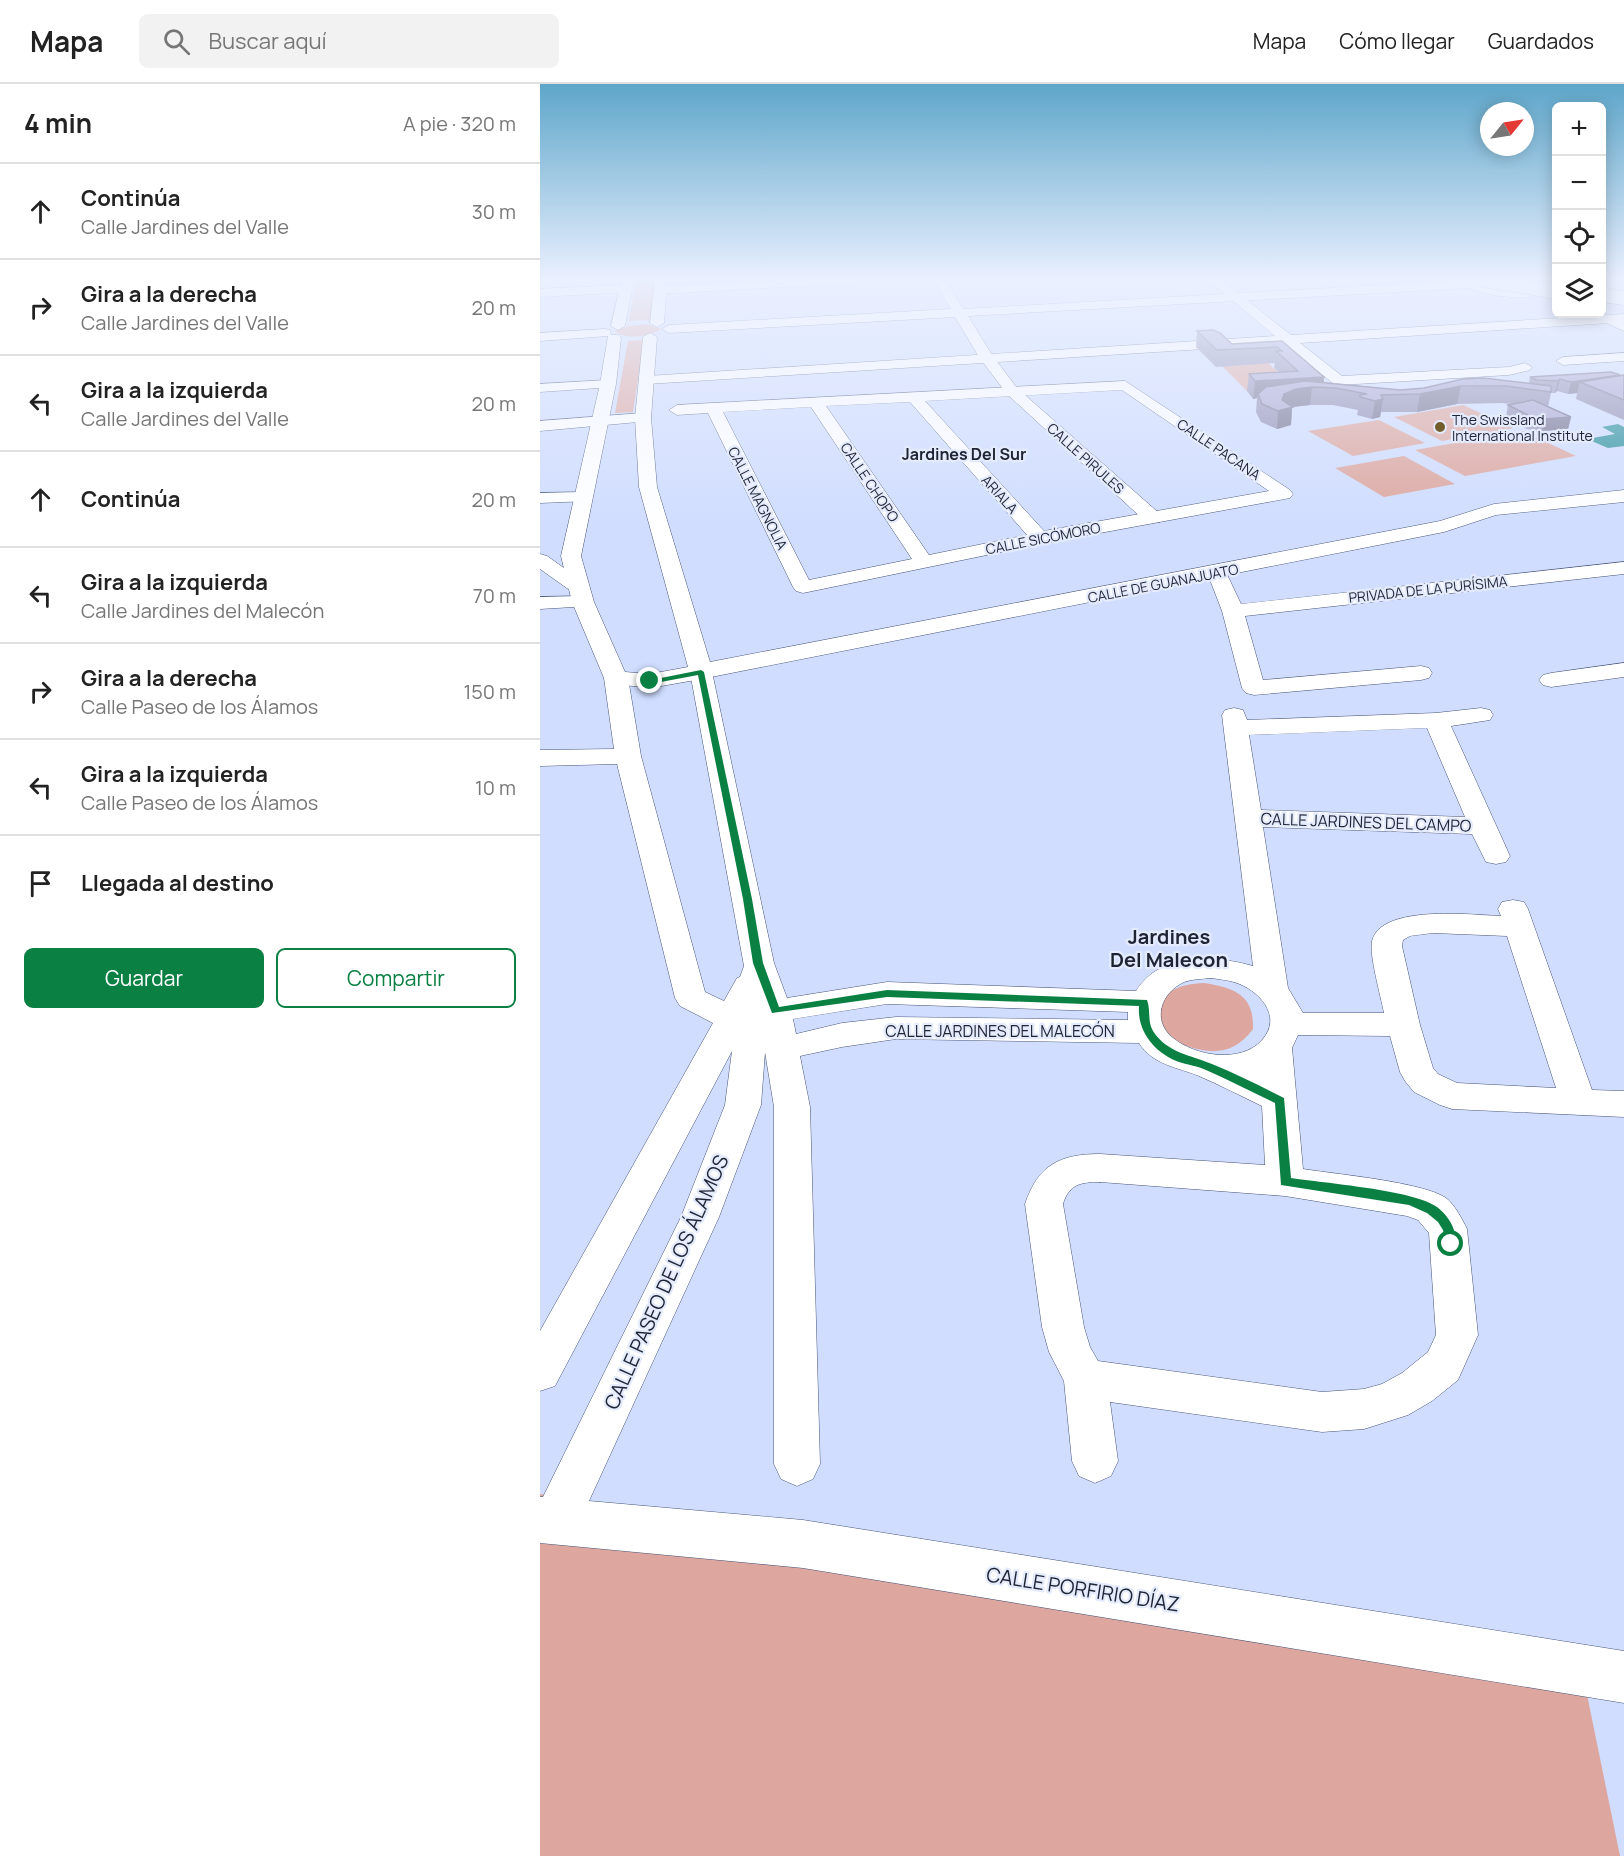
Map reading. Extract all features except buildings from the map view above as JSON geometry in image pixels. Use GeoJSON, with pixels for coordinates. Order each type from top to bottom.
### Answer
{"type":"FeatureCollection","features":[{"type":"Feature","properties":{"kind":"main road","name":"CALLE PASEO DE LOS ÁLAMOS"},"geometry":{"type":"LineString","coordinates":[[616,678],[581,595],[571,556],[608,384],[620,362]]}},
{"type":"Feature","properties":{"kind":"main road","name":"CALLE PASEO DE LOS ÁLAMOS"},"geometry":{"type":"LineString","coordinates":[[643,362],[647,380],[644,418],[648,487],[701,672]]}},
{"type":"Feature","properties":{"kind":"main road","name":"CALLE PIRULES"},"geometry":{"type":"LineString","coordinates":[[990,362],[1012,391],[1153,518]]}},
{"type":"Feature","properties":{"kind":"main road","name":"CALLE DE GUANAJUATO"},"geometry":{"type":"LineString","coordinates":[[701,672],[1217,573],[1444,526],[1494,510],[1624,496]]}},
{"type":"Feature","properties":{"kind":"main road"},"geometry":{"type":"LineString","coordinates":[[616,678],[650,681],[701,672]]}},
{"type":"Feature","properties":{"kind":"street"},"geometry":{"type":"LineString","coordinates":[[647,380],[917,362]]}},
{"type":"Feature","properties":{"kind":"street"},"geometry":{"type":"LineString","coordinates":[[1315,362],[1339,381],[1501,365],[1525,367],[1509,371],[1429,373]]}},
{"type":"Feature","properties":{"kind":"street"},"geometry":{"type":"LineString","coordinates":[[540,388],[608,384]]}},
{"type":"Feature","properties":{"kind":"street","name":"CALLE PACANA"},"geometry":{"type":"LineString","coordinates":[[1012,391],[1125,385],[1284,494]]}},
{"type":"Feature","properties":{"kind":"street"},"geometry":{"type":"LineString","coordinates":[[677,410],[714,410],[1012,391]]}},
{"type":"Feature","properties":{"kind":"street","name":"ARIALA"},"geometry":{"type":"LineString","coordinates":[[913,396],[1040,538]]}},
{"type":"Feature","properties":{"kind":"street","name":"CALLE CHOPO"},"geometry":{"type":"LineString","coordinates":[[816,403],[924,562]]}},
{"type":"Feature","properties":{"kind":"street","name":"CALLE MAGNOLIA"},"geometry":{"type":"LineString","coordinates":[[714,410],[803,586]]}},
{"type":"Feature","properties":{"kind":"street"},"geometry":{"type":"LineString","coordinates":[[540,426],[644,418]]}},
{"type":"Feature","properties":{"kind":"street","name":"CALLE SICÓMORO"},"geometry":{"type":"LineString","coordinates":[[803,586],[1040,538],[1284,494]]}},
{"type":"Feature","properties":{"kind":"street"},"geometry":{"type":"LineString","coordinates":[[540,498],[583,497]]}},
{"type":"Feature","properties":{"kind":"street"},"geometry":{"type":"LineString","coordinates":[[540,560],[581,595]]}},
{"type":"Feature","properties":{"kind":"street","name":"PRIVADA DE LA PURÍSIMA"},"geometry":{"type":"LineString","coordinates":[[1233,611],[1624,568]]}},
{"type":"Feature","properties":{"kind":"street"},"geometry":{"type":"LineString","coordinates":[[1217,573],[1233,611],[1254,688],[1421,673]]}},
{"type":"Feature","properties":{"kind":"street"},"geometry":{"type":"LineString","coordinates":[[540,603],[581,595]]}},
{"type":"Feature","properties":{"kind":"street"},"geometry":{"type":"LineString","coordinates":[[1551,680],[1624,670]]}},
{"type":"Feature","properties":{"kind":"street","name":"CALLE PASEO DE LOS ÁLAMOS"},"geometry":{"type":"LineString","coordinates":[[701,672],[749,907],[758,963],[775,1011],[792,1107],[798,1464]]}},
{"type":"Feature","properties":{"kind":"street","name":"CALLE PASEO DE LOS ÁLAMOS"},"geometry":{"type":"LineString","coordinates":[[616,678],[628,756],[691,998],[732,1019]]}},
{"type":"Feature","properties":{"kind":"street","name":"CALLE JARDINES DEL CAMPO"},"geometry":{"type":"LineString","coordinates":[[1272,991],[1235,722],[1436,720],[1481,715]]}},
{"type":"Feature","properties":{"kind":"street","name":"CALLE JARDINES DEL CAMPO"},"geometry":{"type":"LineString","coordinates":[[1436,720],[1496,856]]}},
{"type":"Feature","properties":{"kind":"street"},"geometry":{"type":"LineString","coordinates":[[540,758],[628,756]]}},
{"type":"Feature","properties":{"kind":"street","name":"CALLE JARDINES DEL CAMPO"},"geometry":{"type":"LineString","coordinates":[[1249,818],[1484,826]]}},
{"type":"Feature","properties":{"kind":"street"},"geometry":{"type":"LineString","coordinates":[[1578,1101],[1516,918],[1424,924],[1404,927],[1392,933],[1387,940],[1387,950],[1403,1025],[1417,1072],[1426,1083],[1438,1091],[1467,1098],[1624,1104]]}},
{"type":"Feature","properties":{"kind":"street"},"geometry":{"type":"LineString","coordinates":[[1234,971],[1267,949]]}},
{"type":"Feature","properties":{"kind":"street"},"geometry":{"type":"LineString","coordinates":[[540,1372],[732,1019],[758,963]]}},
{"type":"Feature","properties":{"kind":"street","name":"CALLE PASEO DE LOS ÁLAMOS"},"geometry":{"type":"LineString","coordinates":[[548,1520],[700,1217],[743,1105],[758,963]]}},
{"type":"Feature","properties":{"kind":"street"},"geometry":{"type":"LineString","coordinates":[[1280,1100],[1207,1066],[1182,1059],[1161,1047],[1146,1017],[1153,988],[1168,976],[1188,970],[1211,968],[1234,971],[1255,978],[1272,991],[1284,1006],[1280,1100],[1285,1181]]}},
{"type":"Feature","properties":{"kind":"street","name":"CALLE JARDINES DEL MALECÓN"},"geometry":{"type":"LineString","coordinates":[[775,1011],[887,993],[1146,1017]]}},
{"type":"Feature","properties":{"kind":"street","name":"CALLE JARDINES DEL MALECÓN"},"geometry":{"type":"LineString","coordinates":[[781,1049],[842,1035],[896,1028],[1146,1017]]}},
{"type":"Feature","properties":{"kind":"street"},"geometry":{"type":"LineString","coordinates":[[1207,1066],[1233,1066],[1257,1060],[1281,1036],[1403,1025]]}},
{"type":"Feature","properties":{"kind":"street"},"geometry":{"type":"LineString","coordinates":[[1085,1379],[1323,1412],[1364,1409],[1392,1401],[1417,1387],[1443,1366],[1457,1335],[1448,1229],[1432,1209],[1410,1201],[1285,1181],[1080,1167],[1060,1175],[1047,1189],[1044,1203],[1063,1327],[1070,1352],[1085,1379],[1095,1461]]}},
{"type":"Feature","properties":{"kind":"street","name":"CALLE PORFIRIO DÍAZ"},"geometry":{"type":"LineString","coordinates":[[548,1520],[803,1544],[1624,1677]]}},
{"type":"Feature","properties":{"kind":"shaded area"},"geometry":{"type":"Polygon","coordinates":[[[624,362],[641,362],[633,412],[615,413],[624,362]]]}},
{"type":"Feature","properties":{"kind":"shaded area"},"geometry":{"type":"Polygon","coordinates":[[[1268,363],[1296,388],[1247,391],[1222,366],[1268,363]]]}},
{"type":"Feature","properties":{"kind":"shaded area"},"geometry":{"type":"Polygon","coordinates":[[[1463,405],[1513,428],[1442,441],[1394,417],[1463,405]]]}},
{"type":"Feature","properties":{"kind":"shaded area"},"geometry":{"type":"Polygon","coordinates":[[[1379,420],[1425,443],[1353,456],[1308,431],[1379,420]]]}},
{"type":"Feature","properties":{"kind":"shaded area"},"geometry":{"type":"Polygon","coordinates":[[[1618,424],[1624,427],[1624,446],[1608,448],[1587,439],[1615,434],[1602,427],[1618,424]]]}},
{"type":"Feature","properties":{"kind":"shaded area"},"geometry":{"type":"Polygon","coordinates":[[[1523,431],[1576,456],[1465,476],[1415,450],[1523,431]]]}},
{"type":"Feature","properties":{"kind":"shaded area"},"geometry":{"type":"Polygon","coordinates":[[[1404,456],[1455,484],[1384,497],[1335,468],[1404,456]]]}},
{"type":"Feature","properties":{"kind":"shaded area"},"geometry":{"type":"Polygon","coordinates":[[[1204,983],[1241,995],[1250,1008],[1253,1029],[1234,1046],[1223,1050],[1202,1050],[1167,1038],[1156,1007],[1166,995],[1177,988],[1204,983]]]}},
{"type":"Feature","properties":{"kind":"shaded area"},"geometry":{"type":"Polygon","coordinates":[[[540,1494],[1583,1675],[1620,1856],[540,1856],[540,1494]]]}},
{"type":"Feature","properties":{"kind":"place","name":"The Swissland International Institute"},"geometry":{"type":"Point","coordinates":[1440,427]}},
{"type":"Feature","properties":{"kind":"district","name":"Jardines Del Sur"},"geometry":{"type":"Point","coordinates":[964,454]}},
{"type":"Feature","properties":{"kind":"district","name":"Jardines Del Malecon"},"geometry":{"type":"Point","coordinates":[1169,948]}},
{"type":"Feature","properties":{"kind":"route"},"geometry":{"type":"LineString","coordinates":[[650,681],[701,672],[758,963],[775,1011],[887,993],[1144,1002],[1143,1017],[1148,1032],[1161,1047],[1182,1059],[1207,1066],[1280,1100],[1285,1181],[1410,1201],[1432,1209],[1448,1229],[1451,1244]]}}]}
